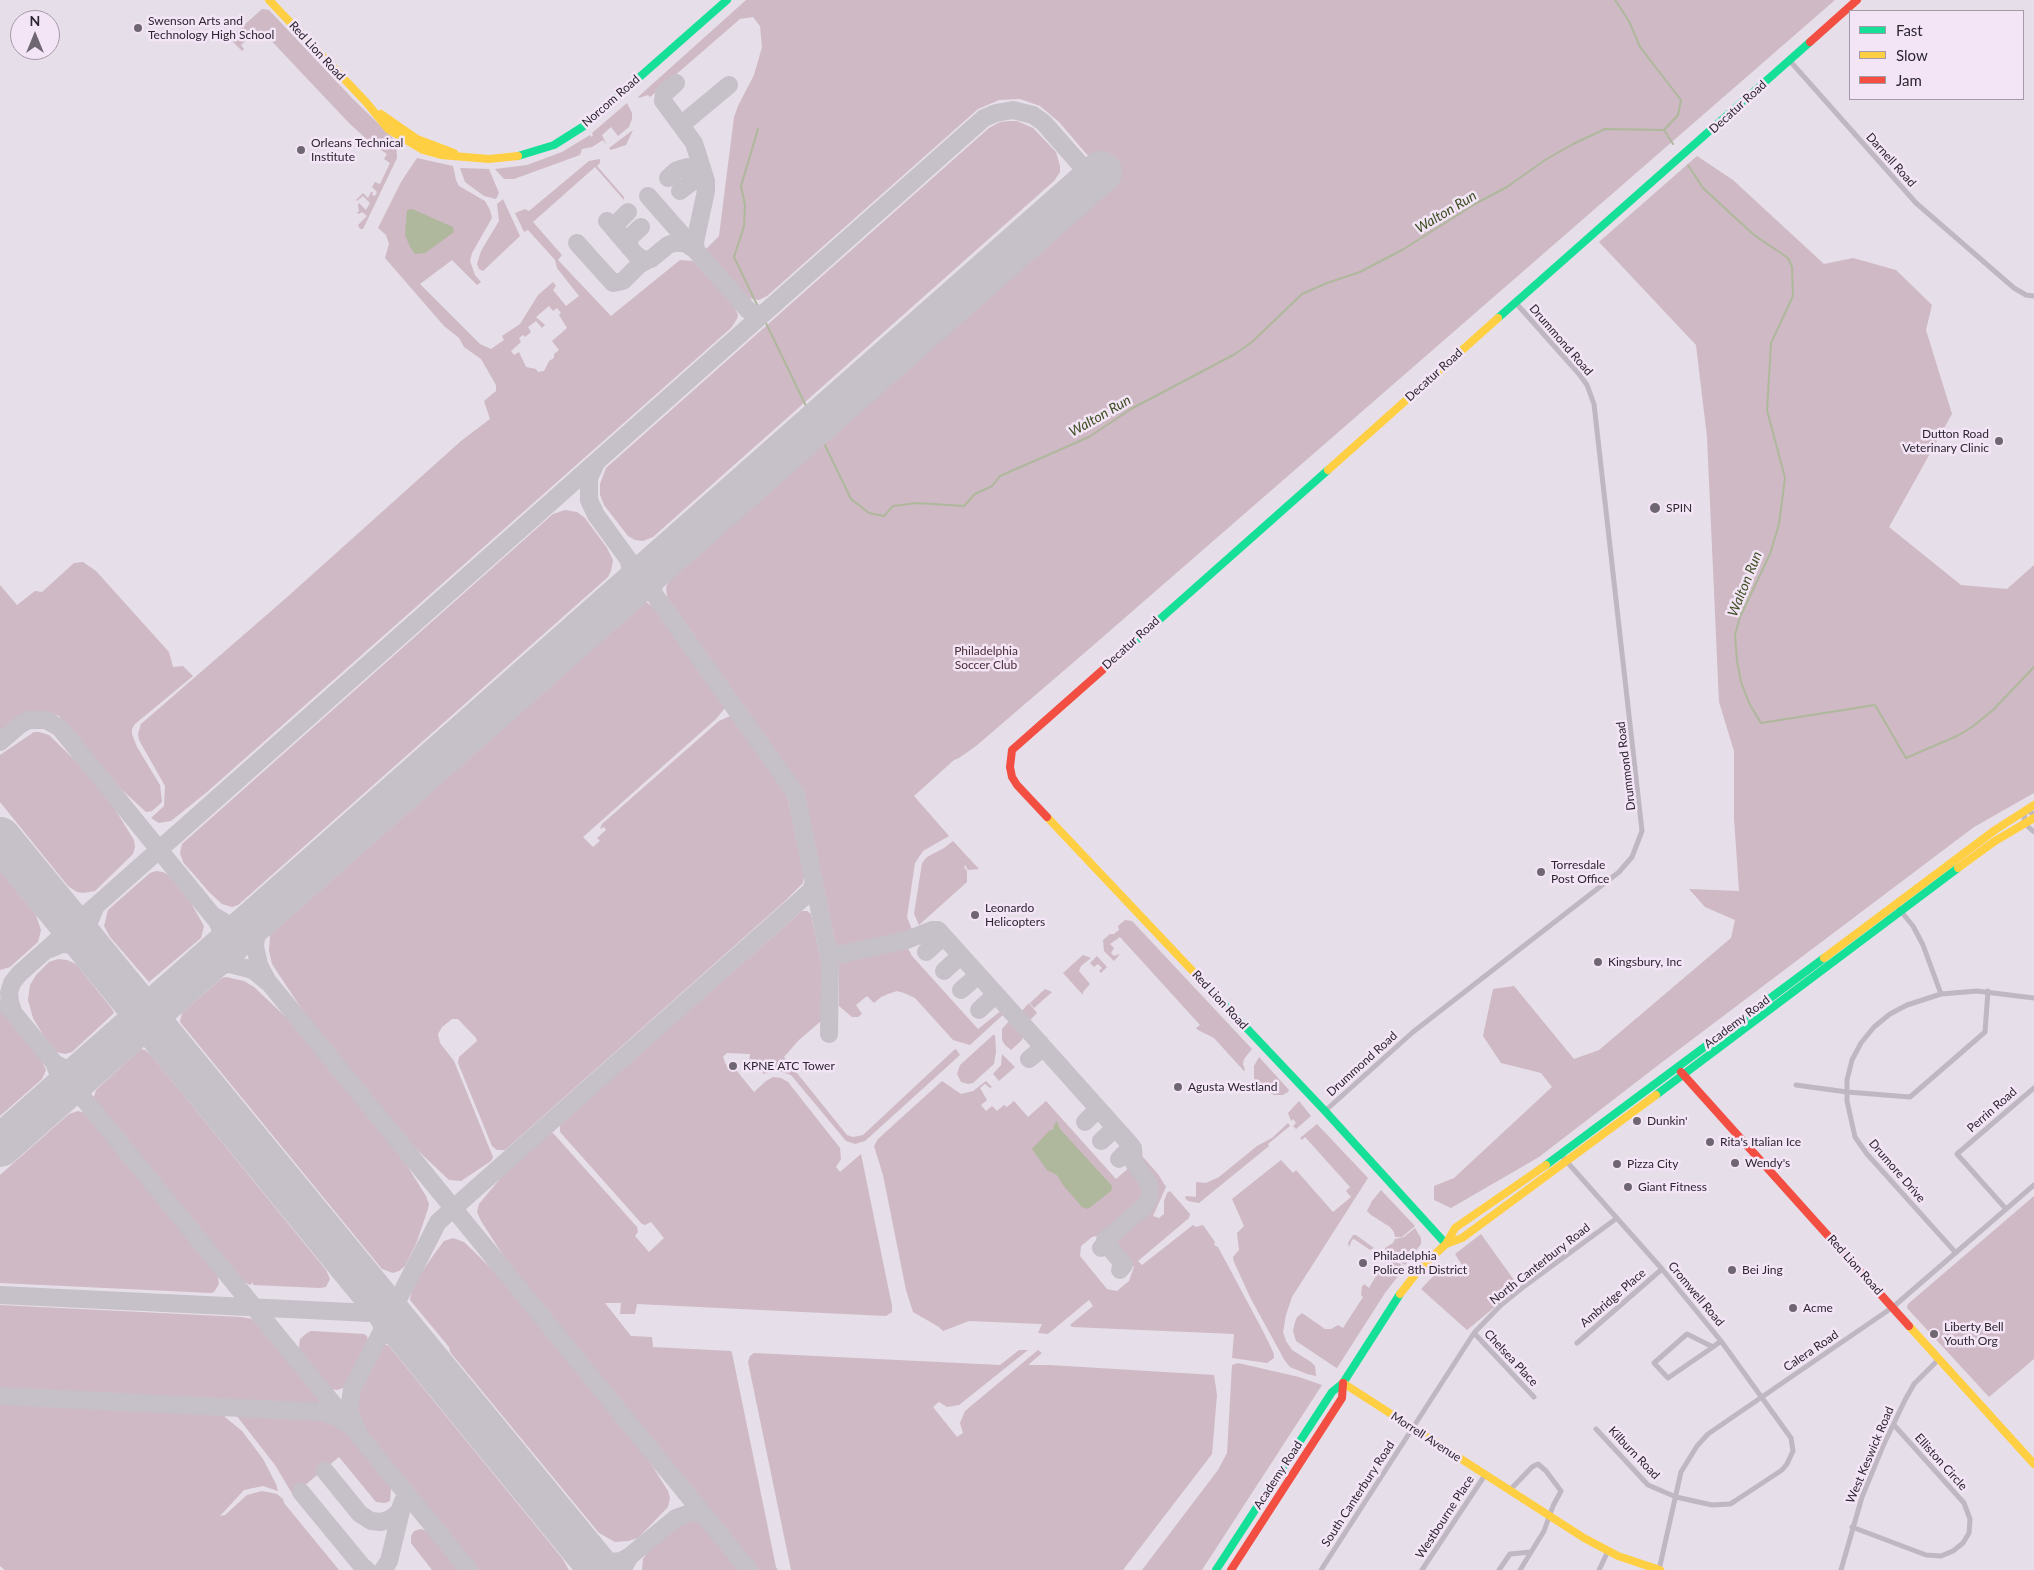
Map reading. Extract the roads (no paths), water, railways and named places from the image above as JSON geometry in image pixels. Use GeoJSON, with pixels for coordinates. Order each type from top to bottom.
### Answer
{"type":"FeatureCollection","features":[{"type":"Feature","properties":{"kind":"street","name":"Red Lion Road"},"geometry":{"type":"LineString","coordinates":[[270,0],[366,102],[388,129],[410,144]]}},
{"type":"Feature","properties":{"kind":"street","name":"Norcom Road"},"geometry":{"type":"LineString","coordinates":[[410,144],[441,155],[474,159],[523,156],[554,145],[584,126],[727,0]]}},
{"type":"Feature","properties":{"kind":"street","name":"Decatur Road"},"geometry":{"type":"LineString","coordinates":[[1012,750],[1857,0]]}},
{"type":"Feature","properties":{"kind":"street","name":"Darnell Road"},"geometry":{"type":"LineString","coordinates":[[1790,61],[1916,203],[2014,288],[2026,295],[2034,296]]}},
{"type":"Feature","properties":{"kind":"street","name":"Red Lion Road"},"geometry":{"type":"LineString","coordinates":[[366,102],[406,133]]}},
{"type":"Feature","properties":{"kind":"street","name":"Norcom Road"},"geometry":{"type":"LineString","coordinates":[[406,133],[429,145],[474,159]]}},
{"type":"Feature","properties":{"kind":"street","name":"Drummond Road"},"geometry":{"type":"LineString","coordinates":[[1325,1110],[1413,1032],[1619,872],[1632,857],[1642,831],[1594,407],[1587,384],[1516,302]]}},
{"type":"Feature","properties":{"kind":"street","name":"Red Lion Road"},"geometry":{"type":"LineString","coordinates":[[1012,750],[1010,767],[1012,777],[1017,784],[1325,1110],[1446,1244]]}},
{"type":"Feature","properties":{"kind":"street","name":"Academy Road"},"geometry":{"type":"LineString","coordinates":[[1216,1570],[1332,1392],[1343,1383],[1398,1298],[1422,1266],[1446,1244],[1454,1228],[1560,1154],[1994,830],[2034,805]]}},
{"type":"Feature","properties":{"kind":"street"},"geometry":{"type":"LineString","coordinates":[[2024,810],[2034,816]]}},
{"type":"Feature","properties":{"kind":"street"},"geometry":{"type":"LineString","coordinates":[[2024,810],[2024,823],[2034,832]]}},
{"type":"Feature","properties":{"kind":"street","name":"Academy Road"},"geometry":{"type":"LineString","coordinates":[[1446,1244],[1462,1238],[1996,841],[2034,816]]}},
{"type":"Feature","properties":{"kind":"street"},"geometry":{"type":"LineString","coordinates":[[1895,904],[1912,926],[1923,945],[1941,994]]}},
{"type":"Feature","properties":{"kind":"street"},"geometry":{"type":"LineString","coordinates":[[1796,1085],[1847,1092],[1910,1097],[1985,1032],[1988,992]]}},
{"type":"Feature","properties":{"kind":"street","name":"Drumore Drive"},"geometry":{"type":"LineString","coordinates":[[1956,1252],[1867,1154],[1855,1136],[1849,1115],[1847,1092],[1847,1080],[1852,1060],[1860,1043],[1874,1026],[1890,1014],[1907,1005],[1941,994],[1988,992],[2034,998]]}},
{"type":"Feature","properties":{"kind":"street","name":"Red Lion Road"},"geometry":{"type":"LineString","coordinates":[[1677,1066],[2034,1464]]}},
{"type":"Feature","properties":{"kind":"street","name":"Perrin Road"},"geometry":{"type":"LineString","coordinates":[[2006,1209],[1958,1154],[2034,1088]]}},
{"type":"Feature","properties":{"kind":"street","name":"Cromwell Road"},"geometry":{"type":"LineString","coordinates":[[1560,1154],[1662,1269],[1721,1341],[1791,1438],[1793,1451],[1790,1460]]}},
{"type":"Feature","properties":{"kind":"street","name":"Calera Road"},"geometry":{"type":"LineString","coordinates":[[1660,1570],[1682,1472],[1697,1446],[1708,1434],[1893,1307],[2034,1185]]}},
{"type":"Feature","properties":{"kind":"street","name":"North Canterbury Road"},"geometry":{"type":"LineString","coordinates":[[1412,1429],[1474,1333],[1501,1305],[1617,1218]]}},
{"type":"Feature","properties":{"kind":"street","name":"Ambridge Place"},"geometry":{"type":"LineString","coordinates":[[1577,1343],[1662,1269]]}},
{"type":"Feature","properties":{"kind":"street","name":"Chelsea Place"},"geometry":{"type":"LineString","coordinates":[[1474,1333],[1534,1397]]}},
{"type":"Feature","properties":{"kind":"street"},"geometry":{"type":"LineString","coordinates":[[1713,1347],[1687,1334],[1654,1363],[1668,1378],[1713,1347],[1721,1341]]}},
{"type":"Feature","properties":{"kind":"street","name":"West Keswick Road"},"geometry":{"type":"LineString","coordinates":[[1841,1570],[1852,1527],[1872,1471],[1904,1400],[1914,1384],[1940,1359]]}},
{"type":"Feature","properties":{"kind":"street","name":"Academy Road"},"geometry":{"type":"LineString","coordinates":[[1231,1570],[1342,1398],[1343,1383]]}},
{"type":"Feature","properties":{"kind":"street","name":"Morrell Avenue"},"geometry":{"type":"LineString","coordinates":[[1343,1383],[1412,1429],[1608,1551],[1660,1570]]}},
{"type":"Feature","properties":{"kind":"street","name":"Elliston Circle"},"geometry":{"type":"LineString","coordinates":[[1852,1527],[1926,1555],[1941,1556],[1953,1552],[1963,1543],[1968,1533],[1970,1520],[1964,1503],[1894,1424]]}},
{"type":"Feature","properties":{"kind":"street","name":"South Canterbury Road"},"geometry":{"type":"LineString","coordinates":[[1321,1570],[1412,1429]]}},
{"type":"Feature","properties":{"kind":"street","name":"Kilburn Road"},"geometry":{"type":"LineString","coordinates":[[1596,1429],[1648,1485],[1676,1497],[1712,1505],[1730,1504],[1782,1470],[1790,1460]]}},
{"type":"Feature","properties":{"kind":"street"},"geometry":{"type":"LineString","coordinates":[[1510,1490],[1532,1467],[1538,1464],[1546,1471],[1561,1491],[1544,1531],[1520,1570]]}},
{"type":"Feature","properties":{"kind":"street","name":"Westbourne Place"},"geometry":{"type":"LineString","coordinates":[[1422,1570],[1485,1474]]}},
{"type":"Feature","properties":{"kind":"street"},"geometry":{"type":"LineString","coordinates":[[1599,1570],[1608,1551]]}},
{"type":"Feature","properties":{"kind":"street"},"geometry":{"type":"LineString","coordinates":[[1500,1570],[1510,1554],[1531,1552]]}},
{"type":"Feature","properties":{"kind":"waterway"},"geometry":{"type":"LineString","coordinates":[[1615,0],[1629,21],[1640,47],[1681,100],[1678,115],[1664,130]]}},
{"type":"Feature","properties":{"kind":"waterway","name":"Walton Run"},"geometry":{"type":"LineString","coordinates":[[758,129],[741,186],[745,205],[744,226],[734,257],[851,499],[869,513],[884,516],[893,506],[917,503],[964,506],[975,494],[992,486],[1000,476],[1089,437],[1131,409],[1235,354],[1252,342],[1302,294],[1360,272],[1402,250],[1475,204],[1507,187],[1545,160],[1573,144],[1605,129],[1664,130]]}},
{"type":"Feature","properties":{"kind":"waterway","name":"Walton Run"},"geometry":{"type":"LineString","coordinates":[[1664,130],[1673,144]]}},
{"type":"Feature","properties":{"kind":"waterway","name":"Walton Run"},"geometry":{"type":"LineString","coordinates":[[1688,165],[1703,188],[1754,235],[1788,258],[1792,267],[1793,296],[1771,343],[1767,410],[1785,478],[1779,524],[1770,554],[1740,617],[1735,635],[1741,682],[1749,703],[1761,723],[1875,705],[1906,758],[1957,736],[1972,727],[1993,710],[2034,667]]}},
{"type":"Feature","properties":{"kind":"place","name":"Swenson Arts and Technology High School"},"geometry":{"type":"Point","coordinates":[138,28]}},
{"type":"Feature","properties":{"kind":"place","name":"Orleans Technical Institute"},"geometry":{"type":"Point","coordinates":[301,150]}},
{"type":"Feature","properties":{"kind":"place","name":"Dutton Road Veterinary Clinic"},"geometry":{"type":"Point","coordinates":[1999,441]}},
{"type":"Feature","properties":{"kind":"place","name":"SPIN"},"geometry":{"type":"Point","coordinates":[1655,508]}},
{"type":"Feature","properties":{"kind":"place","name":"Torresdale Post Office"},"geometry":{"type":"Point","coordinates":[1541,872]}},
{"type":"Feature","properties":{"kind":"place","name":"Leonardo Helicopters"},"geometry":{"type":"Point","coordinates":[975,915]}},
{"type":"Feature","properties":{"kind":"place","name":"Kingsbury, Inc"},"geometry":{"type":"Point","coordinates":[1598,962]}},
{"type":"Feature","properties":{"kind":"place","name":"KPNE ATC Tower"},"geometry":{"type":"Point","coordinates":[733,1066]}},
{"type":"Feature","properties":{"kind":"place","name":"Agusta Westland"},"geometry":{"type":"Point","coordinates":[1178,1087]}},
{"type":"Feature","properties":{"kind":"place","name":"Dunkin'"},"geometry":{"type":"Point","coordinates":[1637,1121]}},
{"type":"Feature","properties":{"kind":"place","name":"Rita's Italian Ice"},"geometry":{"type":"Point","coordinates":[1710,1142]}},
{"type":"Feature","properties":{"kind":"place","name":"Wendy's"},"geometry":{"type":"Point","coordinates":[1735,1163]}},
{"type":"Feature","properties":{"kind":"place","name":"Pizza City"},"geometry":{"type":"Point","coordinates":[1617,1164]}},
{"type":"Feature","properties":{"kind":"place","name":"Giant Fitness"},"geometry":{"type":"Point","coordinates":[1628,1187]}},
{"type":"Feature","properties":{"kind":"place","name":"Philadelphia Police 8th District"},"geometry":{"type":"Point","coordinates":[1363,1263]}},
{"type":"Feature","properties":{"kind":"place","name":"Bei Jing"},"geometry":{"type":"Point","coordinates":[1732,1270]}},
{"type":"Feature","properties":{"kind":"place","name":"Acme"},"geometry":{"type":"Point","coordinates":[1793,1308]}},
{"type":"Feature","properties":{"kind":"place","name":"Liberty Bell Youth Org"},"geometry":{"type":"Point","coordinates":[1934,1334]}},
{"type":"Feature","properties":{"kind":"park label","name":"Philadelphia Soccer Club"},"geometry":{"type":"Point","coordinates":[986,658]}}]}
